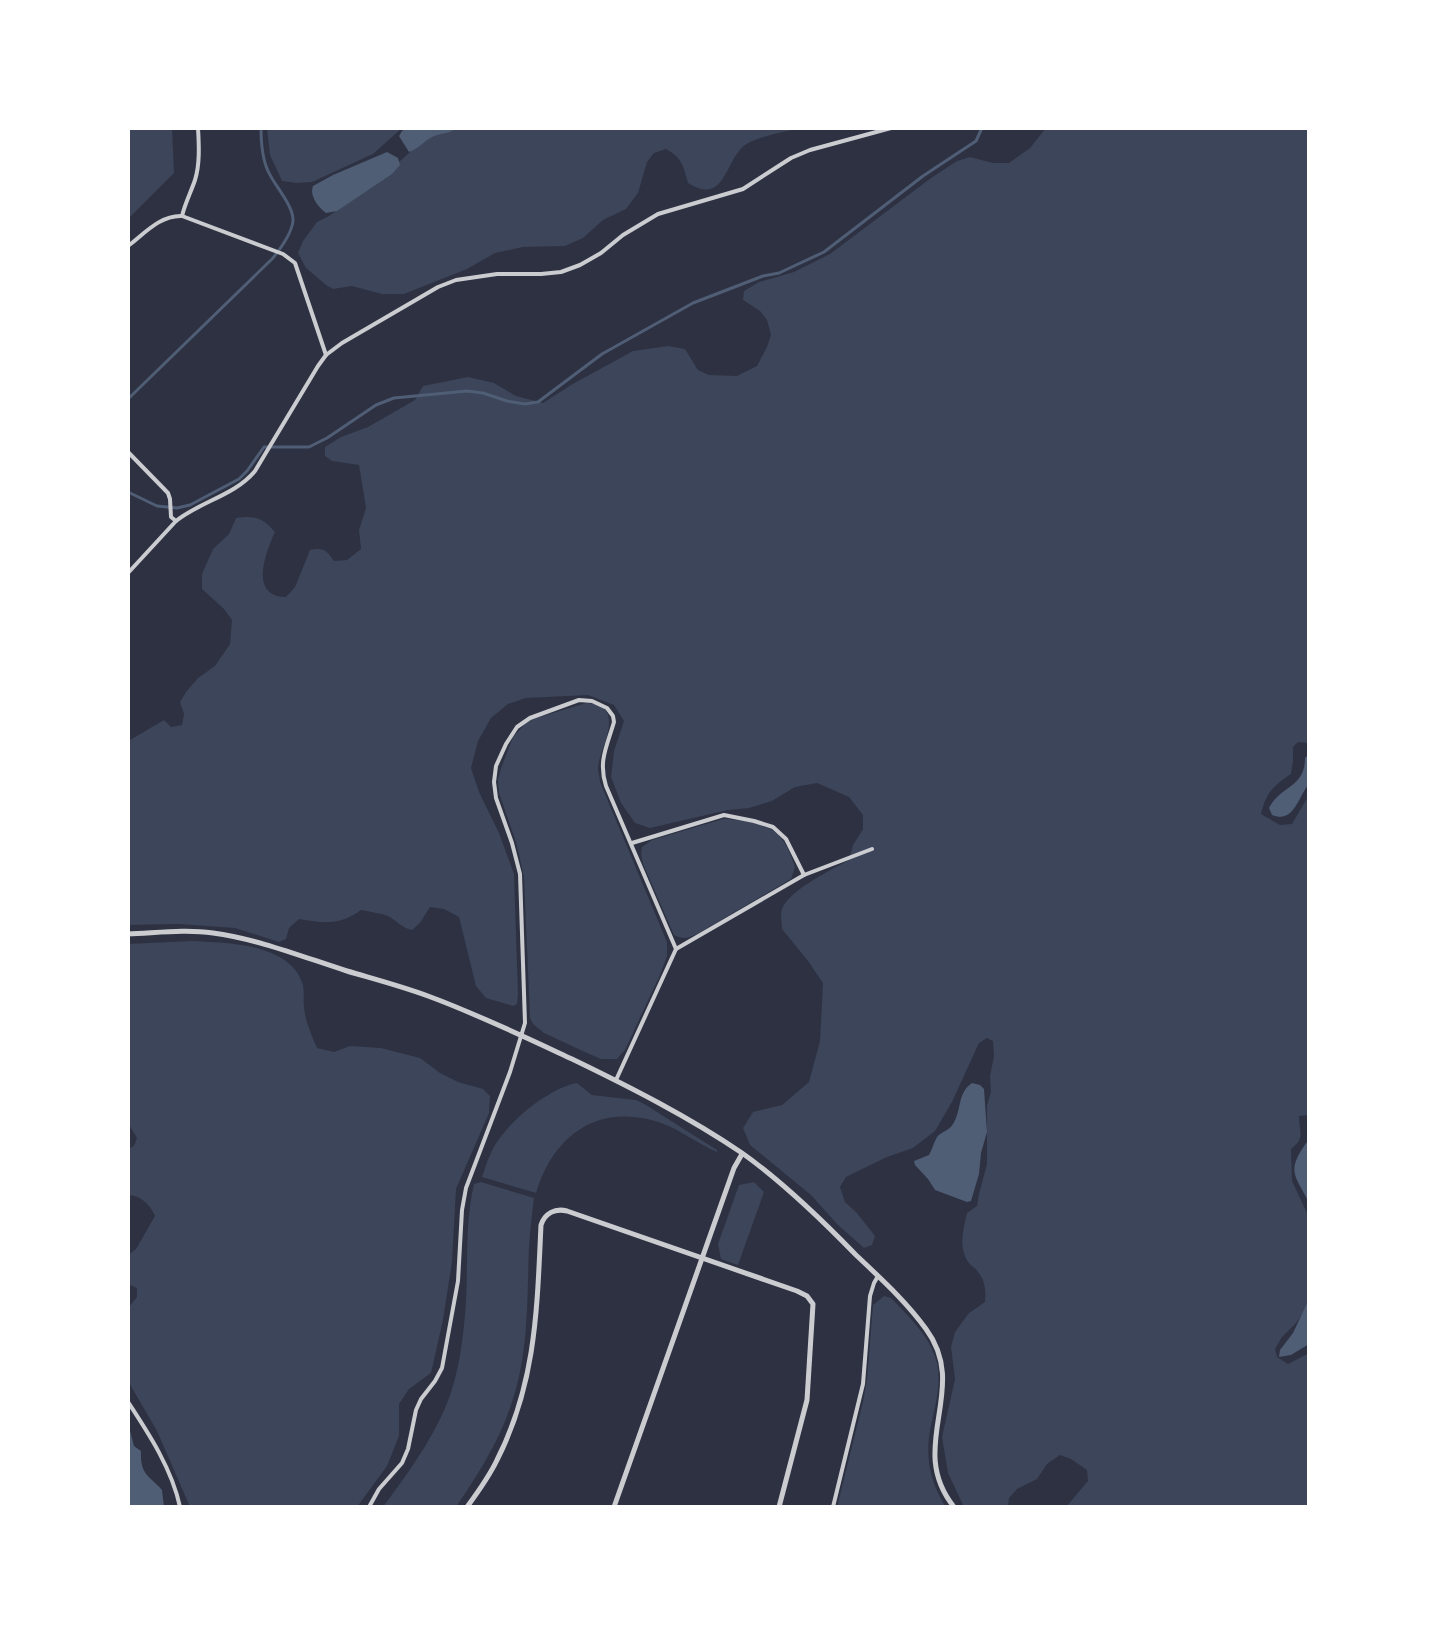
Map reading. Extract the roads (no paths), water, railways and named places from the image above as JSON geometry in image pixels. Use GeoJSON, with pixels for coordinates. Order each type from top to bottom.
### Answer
{"type":"FeatureCollection","features":[{"type":"Feature","properties":{"kind":"street"},"geometry":{"type":"LineString","coordinates":[[182,216],[198,167],[198,128]]}},
{"type":"Feature","properties":{"kind":"street"},"geometry":{"type":"LineString","coordinates":[[128,573],[176,521],[246,482],[326,355],[438,287],[456,280],[497,274],[561,272],[601,253],[623,235],[658,214],[743,189],[791,158],[810,150],[891,128]]}},
{"type":"Feature","properties":{"kind":"street"},"geometry":{"type":"LineString","coordinates":[[128,246],[165,218],[182,216],[283,254],[295,263],[326,355]]}},
{"type":"Feature","properties":{"kind":"street"},"geometry":{"type":"LineString","coordinates":[[128,452],[168,493],[171,517],[176,521]]}},
{"type":"Feature","properties":{"kind":"street"},"geometry":{"type":"LineString","coordinates":[[369,1507],[379,1489],[402,1463],[416,1410],[442,1368],[458,1281],[466,1188],[525,1023],[520,874],[496,798],[494,782],[496,766],[506,744],[517,727],[530,718],[579,700],[592,701],[607,708],[613,716],[602,772],[676,949]]}},
{"type":"Feature","properties":{"kind":"street"},"geometry":{"type":"LineString","coordinates":[[632,843],[724,815],[773,827],[786,839],[804,875]]}},
{"type":"Feature","properties":{"kind":"street"},"geometry":{"type":"LineString","coordinates":[[616,1080],[676,949],[804,875],[872,849]]}},
{"type":"Feature","properties":{"kind":"street"},"geometry":{"type":"LineString","coordinates":[[128,934],[193,931],[234,937],[425,995],[521,1035],[616,1080],[701,1127],[742,1154],[803,1203],[878,1276],[927,1330],[941,1362],[944,1388],[934,1445],[934,1464],[939,1482],[954,1507]]}},
{"type":"Feature","properties":{"kind":"street"},"geometry":{"type":"LineString","coordinates":[[614,1507],[734,1168],[742,1154]]}},
{"type":"Feature","properties":{"kind":"street"},"geometry":{"type":"LineString","coordinates":[[467,1507],[497,1461],[524,1394],[534,1337],[541,1225],[555,1210],[563,1210],[702,1257],[807,1296],[813,1304],[807,1400],[779,1507]]}},
{"type":"Feature","properties":{"kind":"street"},"geometry":{"type":"LineString","coordinates":[[833,1507],[863,1384],[870,1296],[878,1276]]}},
{"type":"Feature","properties":{"kind":"street"},"geometry":{"type":"LineString","coordinates":[[128,1402],[172,1479],[180,1507]]}},
{"type":"Feature","properties":{"kind":"waterway"},"geometry":{"type":"LineString","coordinates":[[128,399],[272,259],[288,236],[292,215],[266,166],[261,128]]}},
{"type":"Feature","properties":{"kind":"waterway"},"geometry":{"type":"LineString","coordinates":[[128,492],[157,506],[177,508],[190,505],[239,479],[264,447],[309,447],[376,405],[394,398],[467,391],[525,404],[538,402],[602,354],[693,303],[763,276],[779,273],[824,252],[923,176],[976,141],[982,128]]}}]}
